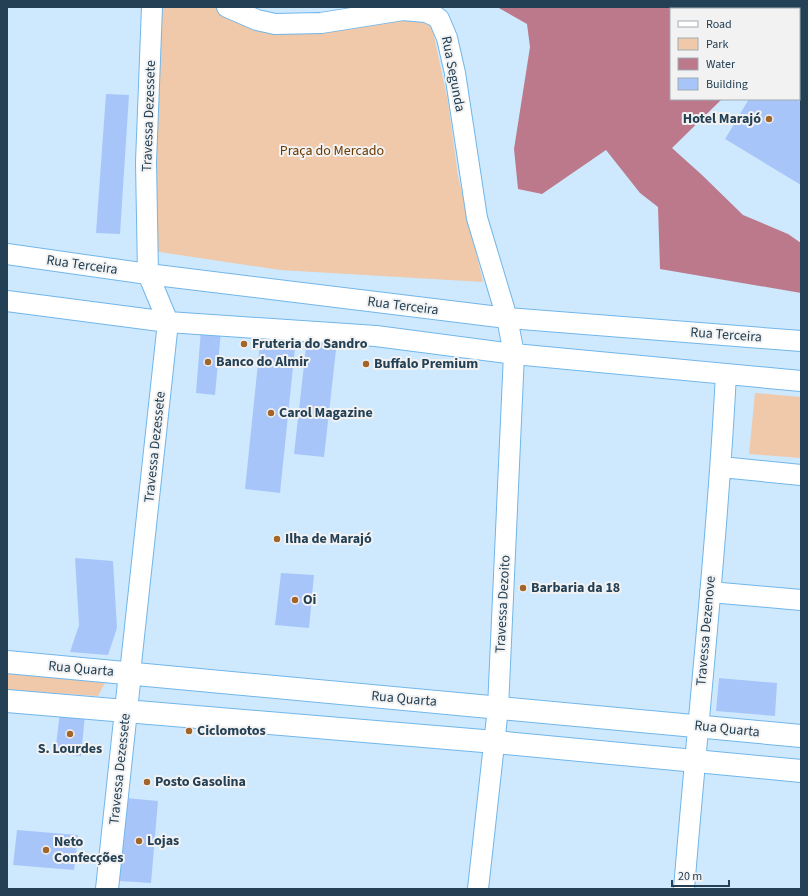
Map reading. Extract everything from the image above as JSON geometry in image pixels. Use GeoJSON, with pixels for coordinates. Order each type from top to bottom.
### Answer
{"type":"FeatureCollection","features":[{"type":"Feature","properties":{"kind":"street","name":"Travessa Dezessete"},"geometry":{"type":"LineString","coordinates":[[107,889],[168,322],[148,274],[146,162],[152,7]]}},
{"type":"Feature","properties":{"kind":"street","name":"Rua Segunda"},"geometry":{"type":"LineString","coordinates":[[227,7],[257,20],[275,24],[321,23],[403,10],[426,12],[439,19],[447,38],[455,73],[477,218],[507,318]]}},
{"type":"Feature","properties":{"kind":"street","name":"Rua Terceira"},"geometry":{"type":"LineString","coordinates":[[7,254],[148,274],[507,318],[801,341]]}},
{"type":"Feature","properties":{"kind":"street"},"geometry":{"type":"LineString","coordinates":[[7,301],[168,322],[376,336],[514,354],[801,381]]}},
{"type":"Feature","properties":{"kind":"street","name":"Travessa Dezoito"},"geometry":{"type":"LineString","coordinates":[[478,889],[498,708],[514,354],[507,318]]}},
{"type":"Feature","properties":{"kind":"street","name":"Travessa Dezenove"},"geometry":{"type":"LineString","coordinates":[[684,889],[694,760],[721,467],[726,374]]}},
{"type":"Feature","properties":{"kind":"street"},"geometry":{"type":"LineString","coordinates":[[721,467],[801,475]]}},
{"type":"Feature","properties":{"kind":"street"},"geometry":{"type":"LineString","coordinates":[[710,592],[801,600]]}},
{"type":"Feature","properties":{"kind":"street","name":"Rua Quarta"},"geometry":{"type":"LineString","coordinates":[[7,662],[801,736]]}},
{"type":"Feature","properties":{"kind":"street"},"geometry":{"type":"LineString","coordinates":[[7,701],[495,742],[801,771]]}},
{"type":"Feature","properties":{"kind":"green space","name":"Praça do Mercado"},"geometry":{"type":"Polygon","coordinates":[[[153,7],[214,7],[246,26],[394,16],[431,22],[448,102],[458,176],[483,282],[280,270],[153,251],[153,7]]]}},
{"type":"Feature","properties":{"kind":"green space"},"geometry":{"type":"Polygon","coordinates":[[[755,393],[801,397],[801,458],[749,454],[755,393]]]}},
{"type":"Feature","properties":{"kind":"green space"},"geometry":{"type":"Polygon","coordinates":[[[7,667],[100,676],[105,683],[98,696],[7,690],[7,667]]]}},
{"type":"Feature","properties":{"kind":"water"},"geometry":{"type":"Polygon","coordinates":[[[497,7],[686,7],[670,8],[670,100],[721,100],[672,148],[743,215],[788,234],[801,243],[801,293],[660,269],[658,207],[640,193],[606,150],[542,194],[518,189],[514,149],[530,47],[527,24],[497,7]]]}},
{"type":"Feature","properties":{"kind":"building","name":"Hotel Marajó"},"geometry":{"type":"Polygon","coordinates":[[[801,30],[801,185],[725,139],[748,100],[800,100],[801,30]]]}},
{"type":"Feature","properties":{"kind":"building"},"geometry":{"type":"Polygon","coordinates":[[[106,94],[129,95],[120,234],[96,233],[106,94]]]}},
{"type":"Feature","properties":{"kind":"building","name":"Banco do Almir"},"geometry":{"type":"Polygon","coordinates":[[[201,329],[221,331],[215,395],[196,393],[201,329]]]}},
{"type":"Feature","properties":{"kind":"building","name":"Carol Magazine"},"geometry":{"type":"Polygon","coordinates":[[[261,334],[296,338],[280,493],[245,489],[261,334]]]}},
{"type":"Feature","properties":{"kind":"building"},"geometry":{"type":"Polygon","coordinates":[[[307,338],[337,341],[324,457],[294,454],[307,338]]]}},
{"type":"Feature","properties":{"kind":"building"},"geometry":{"type":"Polygon","coordinates":[[[75,558],[113,561],[117,628],[108,655],[70,652],[79,625],[75,558]]]}},
{"type":"Feature","properties":{"kind":"building","name":"Oi"},"geometry":{"type":"Polygon","coordinates":[[[281,573],[314,575],[309,628],[275,625],[281,573]]]}},
{"type":"Feature","properties":{"kind":"building"},"geometry":{"type":"Polygon","coordinates":[[[719,678],[777,683],[775,716],[716,711],[719,678]]]}},
{"type":"Feature","properties":{"kind":"building","name":"S. Lourdes"},"geometry":{"type":"Polygon","coordinates":[[[60,712],[85,715],[81,756],[55,753],[60,712]]]}},
{"type":"Feature","properties":{"kind":"building","name":"Lojas"},"geometry":{"type":"Polygon","coordinates":[[[126,798],[158,801],[151,883],[119,881],[126,798]]]}},
{"type":"Feature","properties":{"kind":"building","name":"Neto Confecções"},"geometry":{"type":"Polygon","coordinates":[[[17,830],[78,835],[74,870],[13,865],[17,830]]]}},
{"type":"Feature","properties":{"kind":"place","name":"Hotel Marajó"},"geometry":{"type":"Point","coordinates":[769,119]}},
{"type":"Feature","properties":{"kind":"place","name":"Fruteria do Sandro"},"geometry":{"type":"Point","coordinates":[244,344]}},
{"type":"Feature","properties":{"kind":"place","name":"Banco do Almir"},"geometry":{"type":"Point","coordinates":[208,362]}},
{"type":"Feature","properties":{"kind":"place","name":"Buffalo Premium"},"geometry":{"type":"Point","coordinates":[366,364]}},
{"type":"Feature","properties":{"kind":"place","name":"Carol Magazine"},"geometry":{"type":"Point","coordinates":[271,413]}},
{"type":"Feature","properties":{"kind":"place","name":"Ilha de Marajó"},"geometry":{"type":"Point","coordinates":[277,539]}},
{"type":"Feature","properties":{"kind":"place","name":"Barbaria da 18"},"geometry":{"type":"Point","coordinates":[523,588]}},
{"type":"Feature","properties":{"kind":"place","name":"Oi"},"geometry":{"type":"Point","coordinates":[295,600]}},
{"type":"Feature","properties":{"kind":"place","name":"Ciclomotos"},"geometry":{"type":"Point","coordinates":[189,731]}},
{"type":"Feature","properties":{"kind":"place","name":"S. Lourdes"},"geometry":{"type":"Point","coordinates":[70,734]}},
{"type":"Feature","properties":{"kind":"place","name":"Posto Gasolina"},"geometry":{"type":"Point","coordinates":[147,782]}},
{"type":"Feature","properties":{"kind":"place","name":"Lojas"},"geometry":{"type":"Point","coordinates":[139,841]}},
{"type":"Feature","properties":{"kind":"place","name":"Neto Confecções"},"geometry":{"type":"Point","coordinates":[46,850]}}]}
